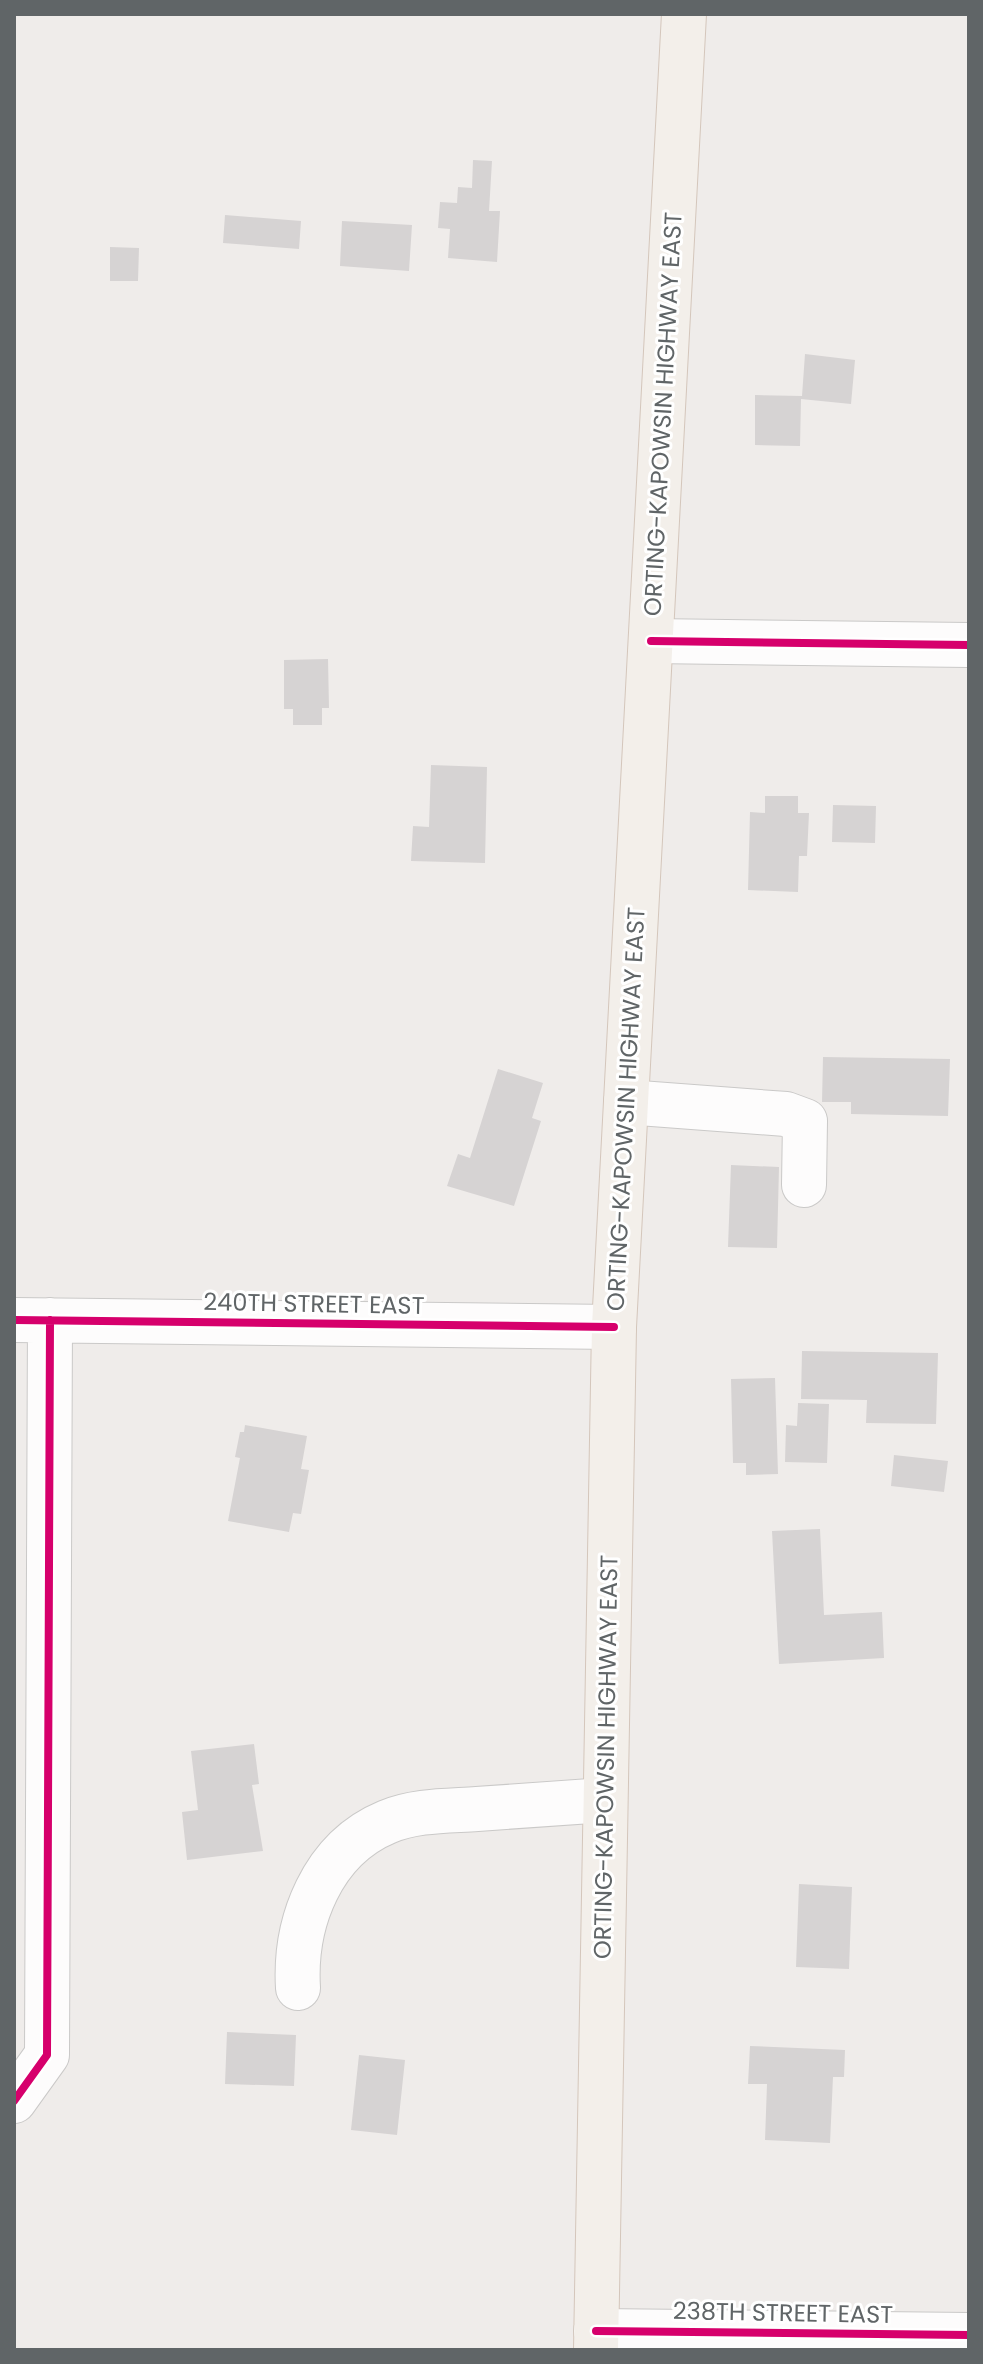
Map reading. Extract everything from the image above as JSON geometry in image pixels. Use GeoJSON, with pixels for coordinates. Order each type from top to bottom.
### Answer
{"type":"FeatureCollection","features":[{"type":"Feature","properties":{"kind":"main road","name":"ORTING-KAPOWSIN HIGHWAY EAST"},"geometry":{"type":"LineString","coordinates":[[596,2340],[614,1327],[684,14]]}},
{"type":"Feature","properties":{"kind":"street"},"geometry":{"type":"LineString","coordinates":[[651,641],[969,645]]}},
{"type":"Feature","properties":{"kind":"street"},"geometry":{"type":"LineString","coordinates":[[626,1102],[786,1114],[805,1121],[804,1185]]}},
{"type":"Feature","properties":{"kind":"street"},"geometry":{"type":"LineString","coordinates":[[14,2101],[47,2055],[32,1320]]}},
{"type":"Feature","properties":{"kind":"street","name":"240TH STREET EAST"},"geometry":{"type":"LineString","coordinates":[[32,1320],[614,1327]]}},
{"type":"Feature","properties":{"kind":"street"},"geometry":{"type":"LineString","coordinates":[[298,1988],[296,1960],[314,1892],[334,1862],[357,1837],[388,1821],[423,1813],[605,1800]]}},
{"type":"Feature","properties":{"kind":"street","name":"238TH STREET EAST"},"geometry":{"type":"LineString","coordinates":[[596,2340],[969,2335]]}},
{"type":"Feature","properties":{"kind":"building"},"geometry":{"type":"Polygon","coordinates":[[[473,160],[492,161],[489,211],[500,211],[497,262],[448,258],[450,229],[438,228],[440,202],[457,203],[458,187],[472,188],[473,160]]]}},
{"type":"Feature","properties":{"kind":"building"},"geometry":{"type":"Polygon","coordinates":[[[225,215],[301,221],[299,249],[223,243],[225,215]]]}},
{"type":"Feature","properties":{"kind":"building"},"geometry":{"type":"Polygon","coordinates":[[[342,221],[412,225],[409,271],[340,266],[342,221]]]}},
{"type":"Feature","properties":{"kind":"building"},"geometry":{"type":"Polygon","coordinates":[[[110,247],[139,248],[138,281],[110,281],[110,247]]]}},
{"type":"Feature","properties":{"kind":"building"},"geometry":{"type":"Polygon","coordinates":[[[805,354],[855,360],[851,404],[801,399],[800,446],[755,445],[755,395],[802,396],[805,354]]]}},
{"type":"Feature","properties":{"kind":"building"},"geometry":{"type":"Polygon","coordinates":[[[328,659],[329,708],[322,708],[322,725],[293,725],[293,709],[284,709],[284,660],[328,659]]]}},
{"type":"Feature","properties":{"kind":"building"},"geometry":{"type":"Polygon","coordinates":[[[431,765],[487,767],[485,863],[411,861],[413,826],[429,827],[431,765]]]}},
{"type":"Feature","properties":{"kind":"building"},"geometry":{"type":"Polygon","coordinates":[[[765,796],[798,796],[798,813],[809,813],[807,856],[799,856],[798,892],[748,890],[750,812],[765,813],[765,796]]]}},
{"type":"Feature","properties":{"kind":"building"},"geometry":{"type":"Polygon","coordinates":[[[833,805],[876,806],[875,843],[832,842],[833,805]]]}},
{"type":"Feature","properties":{"kind":"building"},"geometry":{"type":"Polygon","coordinates":[[[823,1057],[950,1059],[948,1116],[851,1114],[851,1102],[822,1102],[823,1057]]]}},
{"type":"Feature","properties":{"kind":"building"},"geometry":{"type":"Polygon","coordinates":[[[498,1069],[543,1083],[532,1118],[541,1121],[514,1206],[447,1186],[458,1154],[470,1158],[498,1069]]]}},
{"type":"Feature","properties":{"kind":"building"},"geometry":{"type":"Polygon","coordinates":[[[731,1165],[779,1167],[777,1248],[728,1247],[731,1165]]]}},
{"type":"Feature","properties":{"kind":"building"},"geometry":{"type":"Polygon","coordinates":[[[802,1351],[938,1353],[936,1424],[866,1423],[867,1400],[801,1399],[802,1351]]]}},
{"type":"Feature","properties":{"kind":"building"},"geometry":{"type":"Polygon","coordinates":[[[775,1378],[778,1474],[746,1475],[746,1463],[733,1463],[731,1379],[775,1378]]]}},
{"type":"Feature","properties":{"kind":"building"},"geometry":{"type":"Polygon","coordinates":[[[798,1403],[829,1404],[827,1463],[785,1462],[786,1425],[797,1426],[798,1403]]]}},
{"type":"Feature","properties":{"kind":"building"},"geometry":{"type":"Polygon","coordinates":[[[245,1425],[307,1436],[301,1469],[309,1470],[301,1514],[293,1513],[289,1532],[228,1521],[240,1458],[235,1457],[240,1432],[244,1432],[245,1425]]]}},
{"type":"Feature","properties":{"kind":"building"},"geometry":{"type":"Polygon","coordinates":[[[894,1455],[948,1461],[944,1492],[891,1486],[894,1455]]]}},
{"type":"Feature","properties":{"kind":"building"},"geometry":{"type":"Polygon","coordinates":[[[820,1529],[824,1615],[882,1612],[884,1658],[779,1664],[772,1531],[820,1529]]]}},
{"type":"Feature","properties":{"kind":"building"},"geometry":{"type":"Polygon","coordinates":[[[254,1744],[259,1784],[252,1785],[263,1851],[187,1860],[182,1812],[198,1810],[191,1751],[254,1744]]]}},
{"type":"Feature","properties":{"kind":"building"},"geometry":{"type":"Polygon","coordinates":[[[799,1884],[852,1887],[849,1969],[796,1967],[799,1884]]]}},
{"type":"Feature","properties":{"kind":"building"},"geometry":{"type":"Polygon","coordinates":[[[227,2032],[296,2035],[294,2086],[225,2084],[227,2032]]]}},
{"type":"Feature","properties":{"kind":"building"},"geometry":{"type":"Polygon","coordinates":[[[750,2046],[845,2050],[844,2077],[833,2077],[830,2143],[765,2140],[767,2084],[748,2084],[750,2046]]]}},
{"type":"Feature","properties":{"kind":"building"},"geometry":{"type":"Polygon","coordinates":[[[359,2055],[405,2060],[397,2135],[351,2130],[359,2055]]]}},
{"type":"Feature","properties":{"kind":"cycle path"},"geometry":{"type":"LineString","coordinates":[[651,641],[969,645]]}},
{"type":"Feature","properties":{"kind":"cycle path"},"geometry":{"type":"LineString","coordinates":[[14,1320],[614,1327]]}},
{"type":"Feature","properties":{"kind":"cycle path"},"geometry":{"type":"LineString","coordinates":[[14,2101],[47,2055],[50,1320]]}},
{"type":"Feature","properties":{"kind":"cycle path"},"geometry":{"type":"LineString","coordinates":[[596,2331],[969,2335]]}}]}
